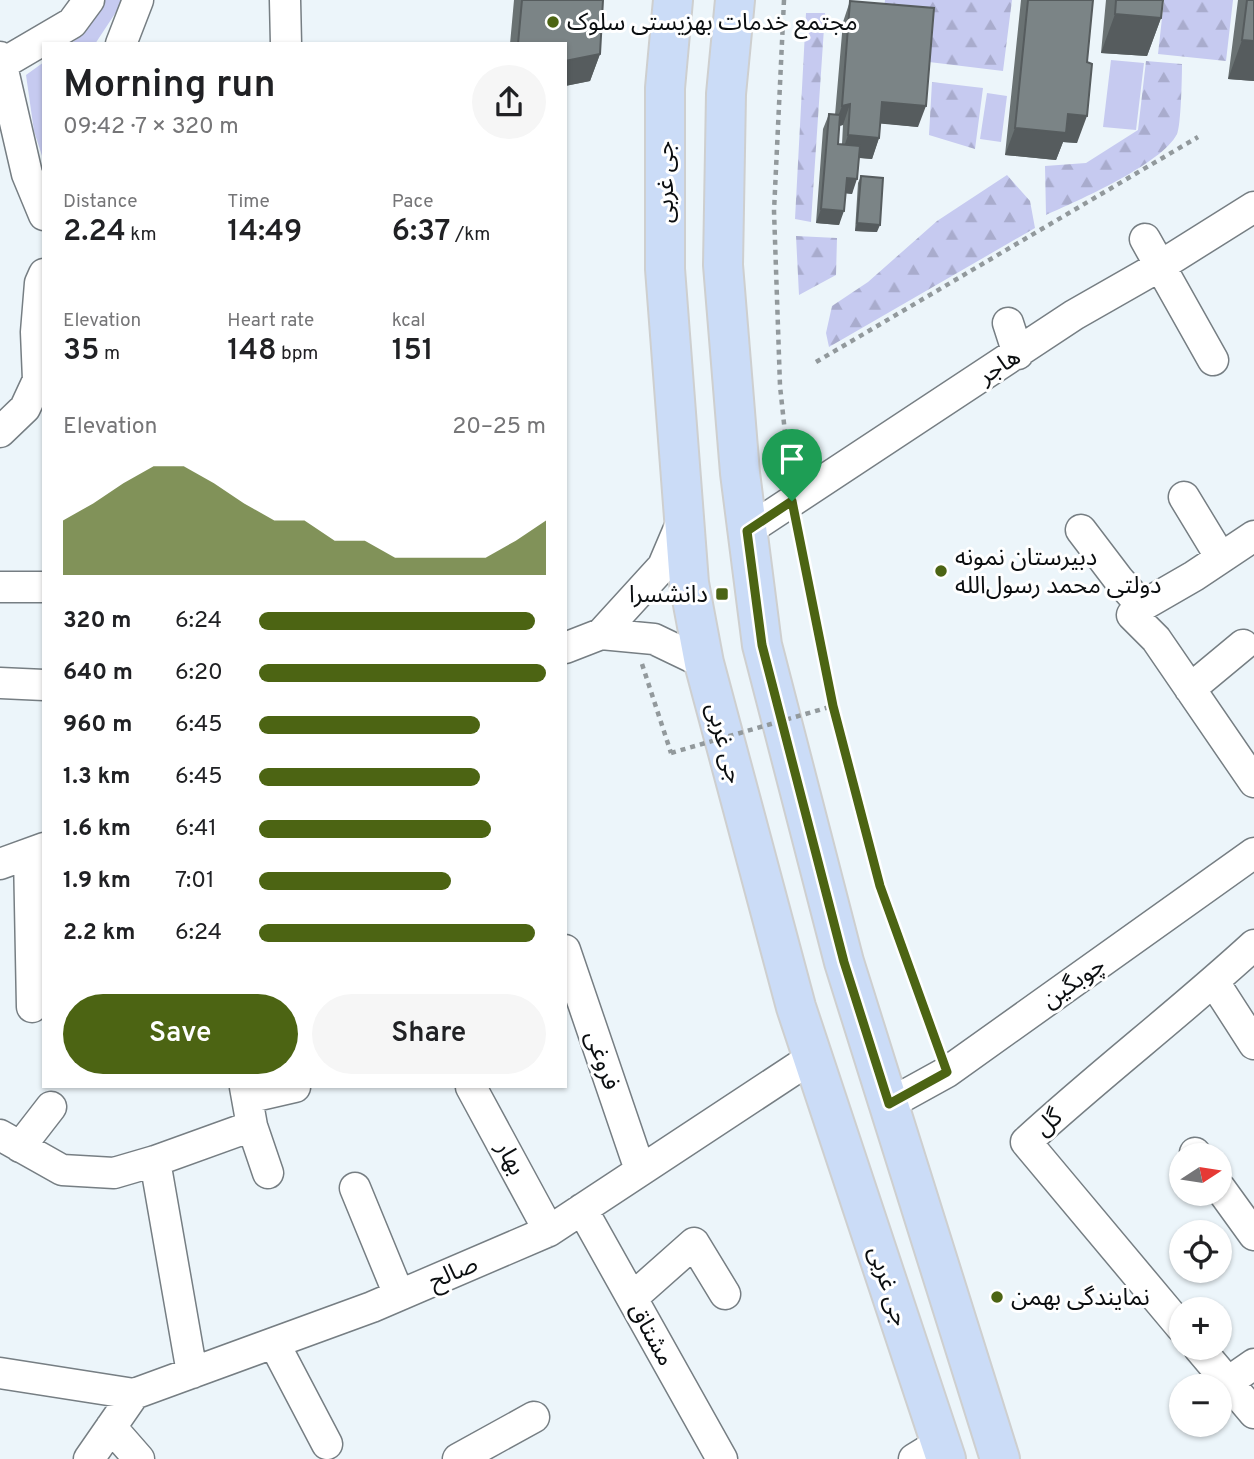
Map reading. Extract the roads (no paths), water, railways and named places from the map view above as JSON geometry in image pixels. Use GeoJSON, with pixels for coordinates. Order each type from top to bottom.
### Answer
{"type":"FeatureCollection","features":[{"type":"Feature","properties":{"kind":"main road","name":"جی غربی"},"geometry":{"type":"LineString","coordinates":[[673,0],[665,88],[665,268],[689,583],[704,663],[793,994],[933,1453]]}},
{"type":"Feature","properties":{"kind":"main road"},"geometry":{"type":"LineString","coordinates":[[735,0],[726,94],[723,265],[740,472],[762,645],[844,962],[1000,1459]]}},
{"type":"Feature","properties":{"kind":"street"},"geometry":{"type":"LineString","coordinates":[[46,42],[72,23],[89,0]]}},
{"type":"Feature","properties":{"kind":"street"},"geometry":{"type":"LineString","coordinates":[[122,42],[138,0]]}},
{"type":"Feature","properties":{"kind":"street"},"geometry":{"type":"LineString","coordinates":[[285,0],[286,42]]}},
{"type":"Feature","properties":{"kind":"street"},"geometry":{"type":"LineString","coordinates":[[42,45],[2,75],[27,174],[42,210]]}},
{"type":"Feature","properties":{"kind":"street","name":"هاجر"},"geometry":{"type":"LineString","coordinates":[[747,531],[1074,315],[1160,266],[1254,207]]}},
{"type":"Feature","properties":{"kind":"street"},"geometry":{"type":"LineString","coordinates":[[1145,239],[1213,360]]}},
{"type":"Feature","properties":{"kind":"street"},"geometry":{"type":"LineString","coordinates":[[0,432],[26,408],[41,381],[36,332],[42,280]]}},
{"type":"Feature","properties":{"kind":"street"},"geometry":{"type":"LineString","coordinates":[[1008,323],[1018,354]]}},
{"type":"Feature","properties":{"kind":"street"},"geometry":{"type":"LineString","coordinates":[[1184,497],[1221,558]]}},
{"type":"Feature","properties":{"kind":"street"},"geometry":{"type":"LineString","coordinates":[[567,647],[601,634],[663,566],[684,518]]}},
{"type":"Feature","properties":{"kind":"street"},"geometry":{"type":"LineString","coordinates":[[1081,530],[1142,606]]}},
{"type":"Feature","properties":{"kind":"street"},"geometry":{"type":"LineString","coordinates":[[1254,536],[1142,606],[1132,615],[1156,639],[1254,782]]}},
{"type":"Feature","properties":{"kind":"street"},"geometry":{"type":"LineString","coordinates":[[0,587],[42,587]]}},
{"type":"Feature","properties":{"kind":"street"},"geometry":{"type":"LineString","coordinates":[[601,634],[654,639],[704,663]]}},
{"type":"Feature","properties":{"kind":"street"},"geometry":{"type":"LineString","coordinates":[[1190,689],[1243,645]]}},
{"type":"Feature","properties":{"kind":"street"},"geometry":{"type":"LineString","coordinates":[[0,683],[42,685]]}},
{"type":"Feature","properties":{"kind":"street"},"geometry":{"type":"LineString","coordinates":[[0,864],[36,851],[32,1007]]}},
{"type":"Feature","properties":{"kind":"street","name":"چوبگین"},"geometry":{"type":"LineString","coordinates":[[889,1104],[947,1072],[1254,853]]}},
{"type":"Feature","properties":{"kind":"street","name":"گل"},"geometry":{"type":"LineString","coordinates":[[1169,1313],[1026,1142],[1254,945]]}},
{"type":"Feature","properties":{"kind":"street","name":"فروغی"},"geometry":{"type":"LineString","coordinates":[[567,956],[640,1171]]}},
{"type":"Feature","properties":{"kind":"street"},"geometry":{"type":"LineString","coordinates":[[1214,982],[1254,1044]]}},
{"type":"Feature","properties":{"kind":"street","name":"صالح"},"geometry":{"type":"LineString","coordinates":[[134,1394],[400,1295],[549,1231],[813,1056]]}},
{"type":"Feature","properties":{"kind":"street"},"geometry":{"type":"LineString","coordinates":[[51,1107],[10,1141],[62,1170],[114,1173],[155,1161],[248,1104],[292,1088]]}},
{"type":"Feature","properties":{"kind":"street","name":"بهار"},"geometry":{"type":"LineString","coordinates":[[472,1088],[549,1231]]}},
{"type":"Feature","properties":{"kind":"street"},"geometry":{"type":"LineString","coordinates":[[248,1104],[268,1173]]}},
{"type":"Feature","properties":{"kind":"street"},"geometry":{"type":"LineString","coordinates":[[155,1161],[192,1373]]}},
{"type":"Feature","properties":{"kind":"street"},"geometry":{"type":"LineString","coordinates":[[355,1188],[400,1295]]}},
{"type":"Feature","properties":{"kind":"street"},"geometry":{"type":"LineString","coordinates":[[1232,1205],[1254,1235]]}},
{"type":"Feature","properties":{"kind":"street","name":"مشتاق"},"geometry":{"type":"LineString","coordinates":[[582,1209],[722,1459]]}},
{"type":"Feature","properties":{"kind":"street"},"geometry":{"type":"LineString","coordinates":[[632,1298],[694,1243],[725,1294]]}},
{"type":"Feature","properties":{"kind":"street"},"geometry":{"type":"LineString","coordinates":[[274,1343],[327,1444]]}},
{"type":"Feature","properties":{"kind":"street"},"geometry":{"type":"LineString","coordinates":[[1209,1360],[1220,1374]]}},
{"type":"Feature","properties":{"kind":"street"},"geometry":{"type":"LineString","coordinates":[[1232,1379],[1254,1364]]}},
{"type":"Feature","properties":{"kind":"street"},"geometry":{"type":"LineString","coordinates":[[0,1373],[134,1394],[89,1459]]}},
{"type":"Feature","properties":{"kind":"street"},"geometry":{"type":"LineString","coordinates":[[1232,1388],[1254,1413]]}},
{"type":"Feature","properties":{"kind":"street"},"geometry":{"type":"LineString","coordinates":[[458,1459],[534,1417]]}},
{"type":"Feature","properties":{"kind":"street"},"geometry":{"type":"LineString","coordinates":[[111,1427],[139,1459]]}},
{"type":"Feature","properties":{"kind":"place","name":"مجتمع خدمات بهزیستی سلوک"},"geometry":{"type":"Point","coordinates":[553,22]}},
{"type":"Feature","properties":{"kind":"place","name":"دبیرستان نمونه دولتی محمد رسول‌الله"},"geometry":{"type":"Point","coordinates":[941,571]}},
{"type":"Feature","properties":{"kind":"place","name":"دانشسرا"},"geometry":{"type":"Point","coordinates":[722,594]}},
{"type":"Feature","properties":{"kind":"place","name":"نمایندگی بهمن"},"geometry":{"type":"Point","coordinates":[997,1297]}}]}
